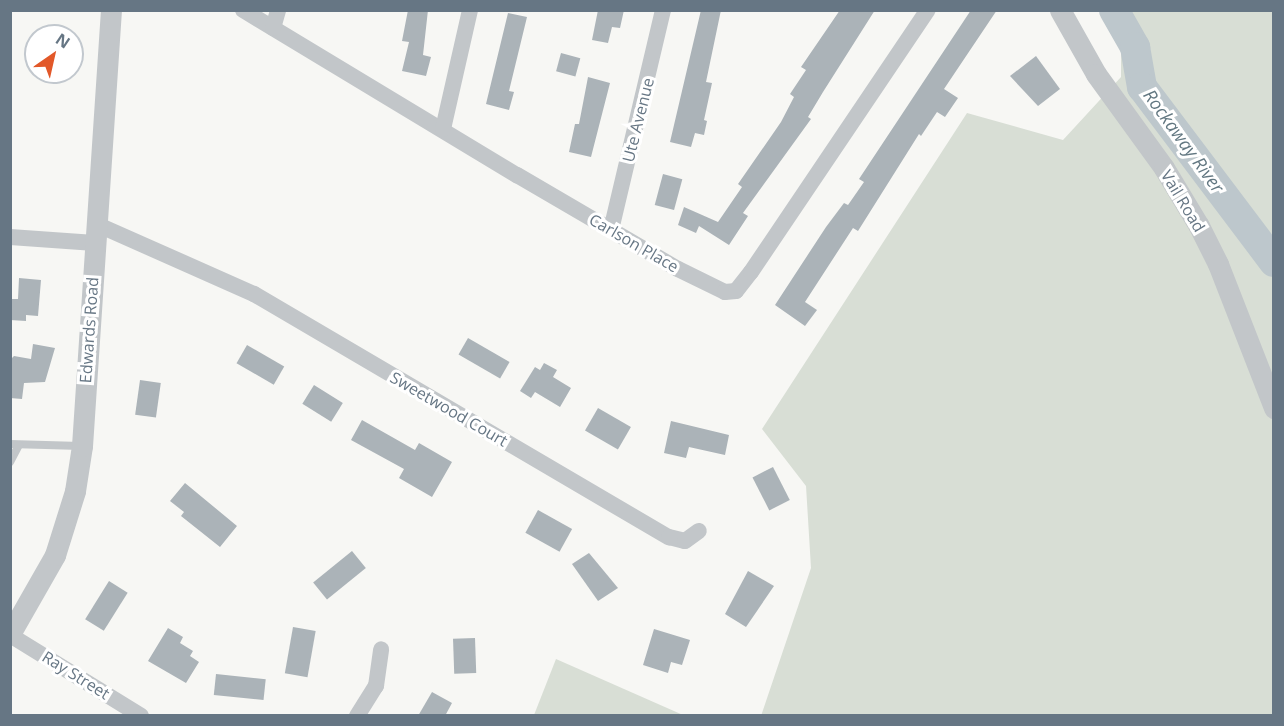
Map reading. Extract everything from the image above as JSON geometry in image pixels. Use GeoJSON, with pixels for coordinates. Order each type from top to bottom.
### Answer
{"type":"FeatureCollection","features":[{"type":"Feature","properties":{"kind":"street","name":"Edwards Road"},"geometry":{"type":"LineString","coordinates":[[10,635],[55,555],[68,516],[82,446],[111,10]]}},
{"type":"Feature","properties":{"kind":"street","name":"Carlson Place"},"geometry":{"type":"LineString","coordinates":[[243,10],[611,230],[688,274],[725,292],[736,291],[928,10]]}},
{"type":"Feature","properties":{"kind":"street"},"geometry":{"type":"LineString","coordinates":[[273,28],[278,10]]}},
{"type":"Feature","properties":{"kind":"street"},"geometry":{"type":"LineString","coordinates":[[443,129],[470,10]]}},
{"type":"Feature","properties":{"kind":"street","name":"Ute Avenue"},"geometry":{"type":"LineString","coordinates":[[611,230],[663,10]]}},
{"type":"Feature","properties":{"kind":"street","name":"Vail Road"},"geometry":{"type":"LineString","coordinates":[[1060,10],[1096,74],[1164,168],[1199,226],[1218,264],[1274,408]]}},
{"type":"Feature","properties":{"kind":"street","name":"Sweetwood Court"},"geometry":{"type":"LineString","coordinates":[[10,237],[96,234],[198,268],[254,294],[669,537],[685,541],[699,531]]}},
{"type":"Feature","properties":{"kind":"street","name":"Ray Street"},"geometry":{"type":"LineString","coordinates":[[10,635],[141,716]]}},
{"type":"Feature","properties":{"kind":"street"},"geometry":{"type":"LineString","coordinates":[[357,716],[376,686],[381,649]]}},
{"type":"Feature","properties":{"kind":"lane"},"geometry":{"type":"LineString","coordinates":[[10,462],[15,445],[82,446]]}},
{"type":"Feature","properties":{"kind":"shaded area"},"geometry":{"type":"Polygon","coordinates":[[[1121,11],[1273,11],[1273,715],[761,716],[811,568],[806,486],[762,429],[967,113],[1063,140],[1121,77],[1121,11]]]}},
{"type":"Feature","properties":{"kind":"shaded area"},"geometry":{"type":"Polygon","coordinates":[[[556,659],[683,715],[534,715],[556,659]]]}},
{"type":"Feature","properties":{"kind":"building"},"geometry":{"type":"Polygon","coordinates":[[[408,10],[428,10],[423,55],[431,57],[426,76],[402,71],[409,42],[402,41],[408,10]]]}},
{"type":"Feature","properties":{"kind":"building"},"geometry":{"type":"Polygon","coordinates":[[[598,10],[624,10],[620,28],[612,27],[608,43],[592,40],[598,10]]]}},
{"type":"Feature","properties":{"kind":"building"},"geometry":{"type":"Polygon","coordinates":[[[701,10],[721,10],[706,82],[712,83],[704,120],[707,121],[704,135],[695,133],[691,147],[670,142],[701,10]]]}},
{"type":"Feature","properties":{"kind":"building"},"geometry":{"type":"Polygon","coordinates":[[[840,10],[875,10],[808,117],[811,119],[743,213],[748,216],[729,245],[699,226],[696,233],[678,225],[684,207],[718,222],[742,187],[738,184],[781,122],[794,97],[790,94],[806,70],[801,67],[840,10]]]}},
{"type":"Feature","properties":{"kind":"building"},"geometry":{"type":"Polygon","coordinates":[[[971,10],[997,10],[944,89],[958,98],[945,117],[937,112],[921,136],[919,134],[858,231],[853,228],[805,302],[817,310],[805,326],[775,305],[826,227],[844,203],[848,205],[864,182],[859,179],[971,10]]]}},
{"type":"Feature","properties":{"kind":"building"},"geometry":{"type":"Polygon","coordinates":[[[508,13],[527,17],[509,91],[514,92],[509,110],[486,104],[508,13]]]}},
{"type":"Feature","properties":{"kind":"building"},"geometry":{"type":"Polygon","coordinates":[[[561,53],[580,58],[575,77],[556,71],[561,53]]]}},
{"type":"Feature","properties":{"kind":"building"},"geometry":{"type":"Polygon","coordinates":[[[1036,56],[1060,89],[1038,106],[1010,76],[1036,56]]]}},
{"type":"Feature","properties":{"kind":"building"},"geometry":{"type":"Polygon","coordinates":[[[588,77],[610,83],[591,157],[569,152],[575,124],[579,124],[588,77]]]}},
{"type":"Feature","properties":{"kind":"building"},"geometry":{"type":"Polygon","coordinates":[[[663,174],[682,179],[674,210],[655,205],[663,174]]]}},
{"type":"Feature","properties":{"kind":"building"},"geometry":{"type":"Polygon","coordinates":[[[19,278],[41,280],[38,316],[26,315],[26,321],[10,320],[10,299],[18,299],[19,278]]]}},
{"type":"Feature","properties":{"kind":"building"},"geometry":{"type":"Polygon","coordinates":[[[468,338],[510,362],[500,378],[458,354],[468,338]]]}},
{"type":"Feature","properties":{"kind":"building"},"geometry":{"type":"Polygon","coordinates":[[[33,344],[55,348],[45,382],[24,383],[22,399],[10,398],[10,360],[14,356],[31,359],[33,344]]]}},
{"type":"Feature","properties":{"kind":"building"},"geometry":{"type":"Polygon","coordinates":[[[247,345],[284,366],[274,385],[236,363],[247,345]]]}},
{"type":"Feature","properties":{"kind":"building"},"geometry":{"type":"Polygon","coordinates":[[[544,363],[557,370],[553,377],[571,388],[560,407],[535,392],[531,398],[520,391],[535,367],[540,370],[544,363]]]}},
{"type":"Feature","properties":{"kind":"building"},"geometry":{"type":"Polygon","coordinates":[[[140,380],[161,383],[156,418],[135,415],[140,380]]]}},
{"type":"Feature","properties":{"kind":"building"},"geometry":{"type":"Polygon","coordinates":[[[314,385],[343,403],[331,422],[302,404],[314,385]]]}},
{"type":"Feature","properties":{"kind":"building"},"geometry":{"type":"Polygon","coordinates":[[[598,408],[631,427],[618,450],[585,431],[598,408]]]}},
{"type":"Feature","properties":{"kind":"building"},"geometry":{"type":"Polygon","coordinates":[[[362,420],[415,450],[419,443],[452,462],[432,497],[399,478],[404,469],[351,440],[362,420]]]}},
{"type":"Feature","properties":{"kind":"building"},"geometry":{"type":"Polygon","coordinates":[[[671,421],[729,435],[725,455],[689,447],[686,458],[664,453],[671,421]]]}},
{"type":"Feature","properties":{"kind":"building"},"geometry":{"type":"Polygon","coordinates":[[[773,467],[790,500],[769,510],[753,477],[773,467]]]}},
{"type":"Feature","properties":{"kind":"building"},"geometry":{"type":"Polygon","coordinates":[[[185,483],[237,526],[220,547],[181,516],[184,512],[170,501],[185,483]]]}},
{"type":"Feature","properties":{"kind":"building"},"geometry":{"type":"Polygon","coordinates":[[[538,510],[572,529],[560,552],[525,533],[538,510]]]}},
{"type":"Feature","properties":{"kind":"building"},"geometry":{"type":"Polygon","coordinates":[[[352,551],[366,568],[327,600],[313,582],[352,551]]]}},
{"type":"Feature","properties":{"kind":"building"},"geometry":{"type":"Polygon","coordinates":[[[589,553],[618,588],[598,601],[572,564],[589,553]]]}},
{"type":"Feature","properties":{"kind":"building"},"geometry":{"type":"Polygon","coordinates":[[[748,571],[774,586],[746,627],[725,614],[748,571]]]}},
{"type":"Feature","properties":{"kind":"building"},"geometry":{"type":"Polygon","coordinates":[[[109,581],[128,593],[104,631],[85,619],[109,581]]]}},
{"type":"Feature","properties":{"kind":"building"},"geometry":{"type":"Polygon","coordinates":[[[293,627],[316,631],[307,677],[285,673],[293,627]]]}},
{"type":"Feature","properties":{"kind":"building"},"geometry":{"type":"Polygon","coordinates":[[[168,628],[183,637],[180,643],[193,651],[190,656],[199,662],[186,683],[148,661],[168,628]]]}},
{"type":"Feature","properties":{"kind":"building"},"geometry":{"type":"Polygon","coordinates":[[[654,629],[690,640],[682,665],[671,662],[668,673],[643,665],[654,629]]]}},
{"type":"Feature","properties":{"kind":"building"},"geometry":{"type":"Polygon","coordinates":[[[475,638],[476,673],[454,674],[453,639],[475,638]]]}},
{"type":"Feature","properties":{"kind":"building"},"geometry":{"type":"Polygon","coordinates":[[[216,674],[266,679],[264,700],[214,695],[216,674]]]}},
{"type":"Feature","properties":{"kind":"building"},"geometry":{"type":"Polygon","coordinates":[[[432,692],[452,703],[445,716],[418,716],[432,692]]]}},
{"type":"Feature","properties":{"kind":"waterway","name":"Rockaway River"},"geometry":{"type":"LineString","coordinates":[[1114,10],[1135,47],[1142,87],[1274,262]]}}]}
